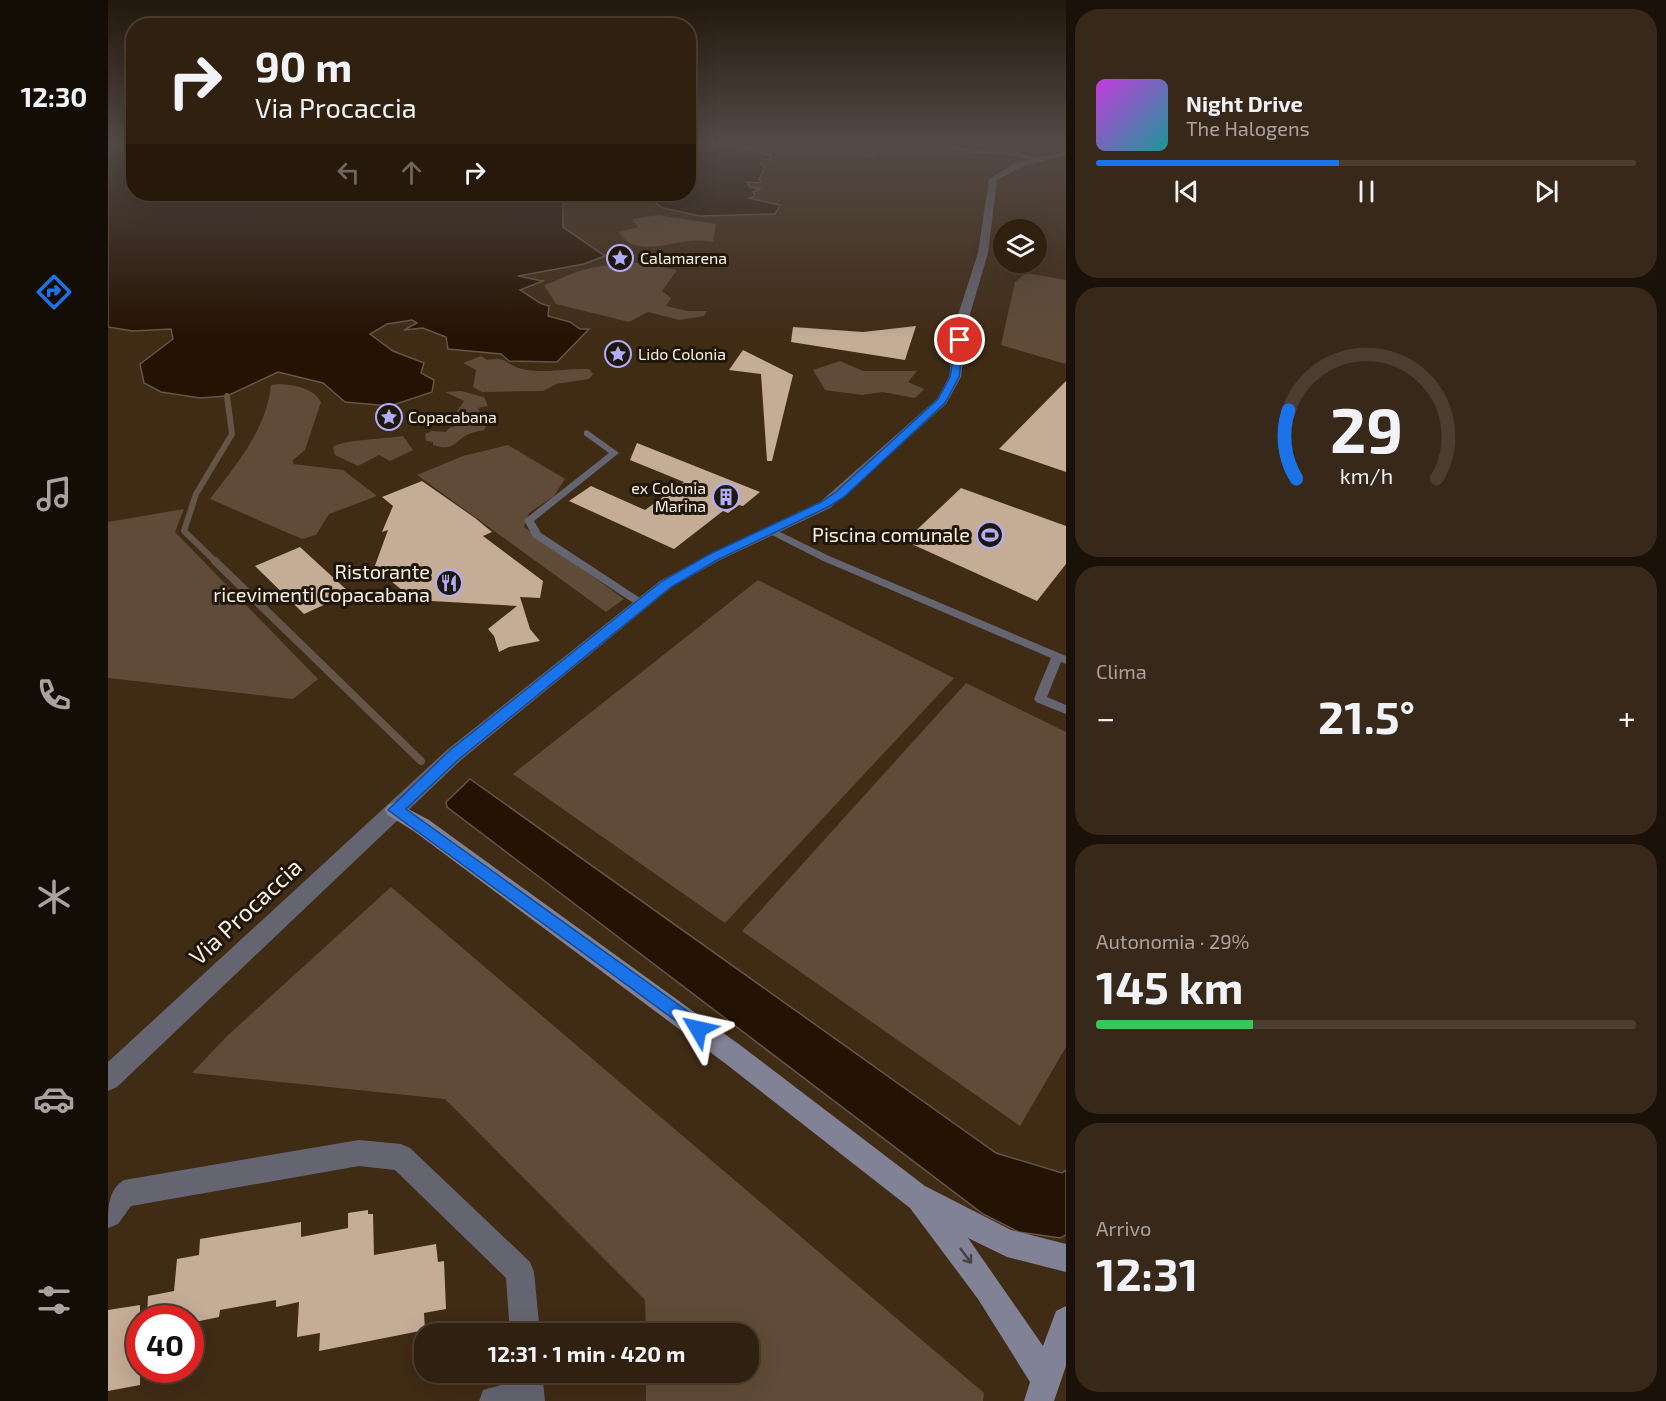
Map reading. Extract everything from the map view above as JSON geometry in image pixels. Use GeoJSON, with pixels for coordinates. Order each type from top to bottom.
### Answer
{"type":"FeatureCollection","features":[{"type":"Feature","properties":{"kind":"street","name":"Via Procaccia"},"geometry":{"type":"LineString","coordinates":[[108,1079],[454,755],[666,584],[714,556],[772,531],[840,494],[942,401],[955,377],[962,321],[983,253],[989,207]]}},
{"type":"Feature","properties":{"kind":"street"},"geometry":{"type":"LineString","coordinates":[[395,810],[431,833],[735,1056],[915,1196],[1007,1243],[1066,1258]]}},
{"type":"Feature","properties":{"kind":"street"},"geometry":{"type":"LineString","coordinates":[[108,1214],[124,1194],[359,1154],[402,1158],[520,1272],[524,1323]]}},
{"type":"Feature","properties":{"kind":"street"},"geometry":{"type":"LineString","coordinates":[[915,1196],[963,1251],[1002,1306],[1042,1390]]}},
{"type":"Feature","properties":{"kind":"street"},"geometry":{"type":"LineString","coordinates":[[1042,1390],[1066,1321]]}},
{"type":"Feature","properties":{"kind":"street"},"geometry":{"type":"LineString","coordinates":[[494,1401],[529,1390]]}},
{"type":"Feature","properties":{"kind":"lane"},"geometry":{"type":"LineString","coordinates":[[587,433],[615,453],[529,520],[537,535],[642,604]]}},
{"type":"Feature","properties":{"kind":"lane"},"geometry":{"type":"LineString","coordinates":[[772,531],[825,558],[1062,658],[1040,699],[1066,710]]}},
{"type":"Feature","properties":{"kind":"shaded area"},"geometry":{"type":"Polygon","coordinates":[[[108,207],[563,207],[563,227],[605,256],[584,264],[518,276],[543,281],[520,290],[549,306],[548,316],[570,322],[580,329],[589,329],[557,362],[509,361],[501,354],[448,349],[446,337],[423,328],[404,330],[417,323],[412,320],[387,324],[370,334],[393,351],[424,363],[421,373],[434,380],[432,392],[390,406],[345,402],[323,383],[278,372],[227,396],[200,398],[161,392],[144,383],[140,364],[173,339],[171,329],[133,331],[108,327],[108,207]]]}},
{"type":"Feature","properties":{"kind":"shaded area"},"geometry":{"type":"Polygon","coordinates":[[[779,207],[775,214],[700,216],[663,208],[779,207]]]}},
{"type":"Feature","properties":{"kind":"shaded area"},"geometry":{"type":"Polygon","coordinates":[[[658,215],[716,224],[713,242],[693,241],[652,247],[642,246],[625,240],[619,232],[638,227],[632,219],[658,215]]]}},
{"type":"Feature","properties":{"kind":"shaded area"},"geometry":{"type":"Polygon","coordinates":[[[657,262],[662,267],[677,270],[662,291],[671,298],[666,306],[688,311],[707,311],[704,316],[679,320],[648,312],[629,322],[556,304],[544,285],[592,268],[657,262]]]}},
{"type":"Feature","properties":{"kind":"shaded area"},"geometry":{"type":"Polygon","coordinates":[[[1026,273],[1066,280],[1066,364],[1001,345],[1015,282],[1026,273]]]}},
{"type":"Feature","properties":{"kind":"shaded area"},"geometry":{"type":"Polygon","coordinates":[[[481,356],[487,360],[503,360],[516,367],[530,370],[589,369],[593,374],[589,379],[556,384],[543,391],[482,392],[473,387],[476,370],[463,363],[481,356]]]}},
{"type":"Feature","properties":{"kind":"shaded area"},"geometry":{"type":"Polygon","coordinates":[[[840,361],[863,371],[917,371],[908,382],[924,389],[915,398],[882,392],[862,395],[825,390],[813,370],[840,361]]]}},
{"type":"Feature","properties":{"kind":"shaded area"},"geometry":{"type":"Polygon","coordinates":[[[279,384],[308,390],[321,402],[305,450],[293,460],[293,464],[343,470],[377,496],[329,514],[316,535],[302,539],[210,499],[257,432],[271,385],[279,384]]]}},
{"type":"Feature","properties":{"kind":"shaded area"},"geometry":{"type":"Polygon","coordinates":[[[461,391],[484,397],[488,406],[478,408],[487,425],[484,430],[469,434],[449,447],[440,447],[433,445],[433,442],[426,441],[425,434],[432,431],[446,432],[449,428],[463,424],[456,420],[457,411],[464,401],[445,392],[461,391]]]}},
{"type":"Feature","properties":{"kind":"shaded area"},"geometry":{"type":"Polygon","coordinates":[[[403,436],[413,450],[390,461],[379,455],[358,466],[335,455],[333,447],[356,441],[403,436]]]}},
{"type":"Feature","properties":{"kind":"shaded area"},"geometry":{"type":"Polygon","coordinates":[[[508,445],[565,479],[554,496],[529,513],[524,527],[624,599],[606,612],[417,475],[463,456],[508,445]]]}},
{"type":"Feature","properties":{"kind":"shaded area"},"geometry":{"type":"Polygon","coordinates":[[[184,509],[175,532],[318,679],[293,699],[108,678],[108,522],[184,509]]]}},
{"type":"Feature","properties":{"kind":"shaded area"},"geometry":{"type":"Polygon","coordinates":[[[758,580],[954,678],[725,923],[513,774],[758,580]]]}},
{"type":"Feature","properties":{"kind":"shaded area"},"geometry":{"type":"Polygon","coordinates":[[[966,683],[1066,732],[1066,1047],[1020,1126],[742,931],[966,683]]]}},
{"type":"Feature","properties":{"kind":"shaded area"},"geometry":{"type":"Polygon","coordinates":[[[470,779],[996,1153],[1062,1173],[1066,1170],[1066,1235],[1060,1238],[1019,1232],[983,1214],[447,807],[446,802],[470,779]]]}},
{"type":"Feature","properties":{"kind":"shaded area"},"geometry":{"type":"Polygon","coordinates":[[[391,887],[984,1393],[983,1401],[646,1401],[646,1383],[759,1383],[759,1323],[646,1323],[645,1300],[445,1099],[192,1073],[226,1037],[391,887]]]}},
{"type":"Feature","properties":{"kind":"building"},"geometry":{"type":"Polygon","coordinates":[[[916,326],[905,360],[791,342],[793,327],[863,332],[916,326]]]}},
{"type":"Feature","properties":{"kind":"building"},"geometry":{"type":"Polygon","coordinates":[[[743,350],[793,375],[772,461],[767,461],[761,374],[729,370],[743,350]]]}},
{"type":"Feature","properties":{"kind":"building"},"geometry":{"type":"Polygon","coordinates":[[[1066,381],[1066,472],[999,449],[1066,381]]]}},
{"type":"Feature","properties":{"kind":"building","name":"ex Colonia Marina"},"geometry":{"type":"Polygon","coordinates":[[[637,443],[760,492],[743,506],[739,505],[728,513],[723,511],[674,549],[569,501],[591,486],[645,510],[684,482],[630,460],[637,443]]]}},
{"type":"Feature","properties":{"kind":"building"},"geometry":{"type":"Polygon","coordinates":[[[422,481],[492,532],[483,536],[543,581],[540,598],[520,597],[530,629],[540,641],[509,647],[499,652],[494,636],[488,629],[517,606],[414,600],[391,581],[373,571],[388,530],[382,532],[393,506],[382,497],[422,481]]]}},
{"type":"Feature","properties":{"kind":"building","name":"Piscina comunale"},"geometry":{"type":"Polygon","coordinates":[[[961,488],[1066,526],[1066,564],[1037,601],[905,541],[961,488]]]}},
{"type":"Feature","properties":{"kind":"building"},"geometry":{"type":"Polygon","coordinates":[[[300,547],[350,593],[304,614],[255,566],[300,547]]]}},
{"type":"Feature","properties":{"kind":"building"},"geometry":{"type":"Polygon","coordinates":[[[368,1210],[368,1214],[373,1214],[374,1255],[436,1244],[438,1262],[444,1261],[446,1309],[424,1313],[425,1323],[414,1323],[414,1332],[319,1351],[320,1333],[297,1337],[299,1302],[276,1307],[276,1300],[220,1310],[219,1317],[204,1320],[204,1305],[148,1305],[148,1296],[174,1291],[177,1259],[199,1255],[200,1239],[301,1222],[301,1237],[348,1228],[348,1213],[368,1210]]]}},
{"type":"Feature","properties":{"kind":"building"},"geometry":{"type":"Polygon","coordinates":[[[126,1307],[126,1383],[140,1383],[140,1385],[108,1391],[108,1310],[126,1307]]]}},
{"type":"Feature","properties":{"kind":"waterway"},"geometry":{"type":"LineString","coordinates":[[216,562],[184,531],[196,494],[232,434],[227,396]]}},
{"type":"Feature","properties":{"kind":"waterway"},"geometry":{"type":"LineString","coordinates":[[215,561],[421,761]]}},
{"type":"Feature","properties":{"kind":"place","name":"Calamarena"},"geometry":{"type":"Point","coordinates":[620,258]}},
{"type":"Feature","properties":{"kind":"place","name":"Lido Colonia"},"geometry":{"type":"Point","coordinates":[618,354]}},
{"type":"Feature","properties":{"kind":"place","name":"Copacabana"},"geometry":{"type":"Point","coordinates":[389,417]}},
{"type":"Feature","properties":{"kind":"place","name":"ex Colonia Marina"},"geometry":{"type":"Point","coordinates":[726,497]}},
{"type":"Feature","properties":{"kind":"place","name":"Piscina comunale"},"geometry":{"type":"Point","coordinates":[990,535]}},
{"type":"Feature","properties":{"kind":"place","name":"Ristorante ricevimenti Copacabana"},"geometry":{"type":"Point","coordinates":[449,583]}},
{"type":"Feature","properties":{"kind":"route"},"geometry":{"type":"LineString","coordinates":[[698,1029],[422,826],[395,810],[454,755],[666,584],[714,556],[825,505],[840,494],[942,401],[955,377],[960,340]]}}]}
